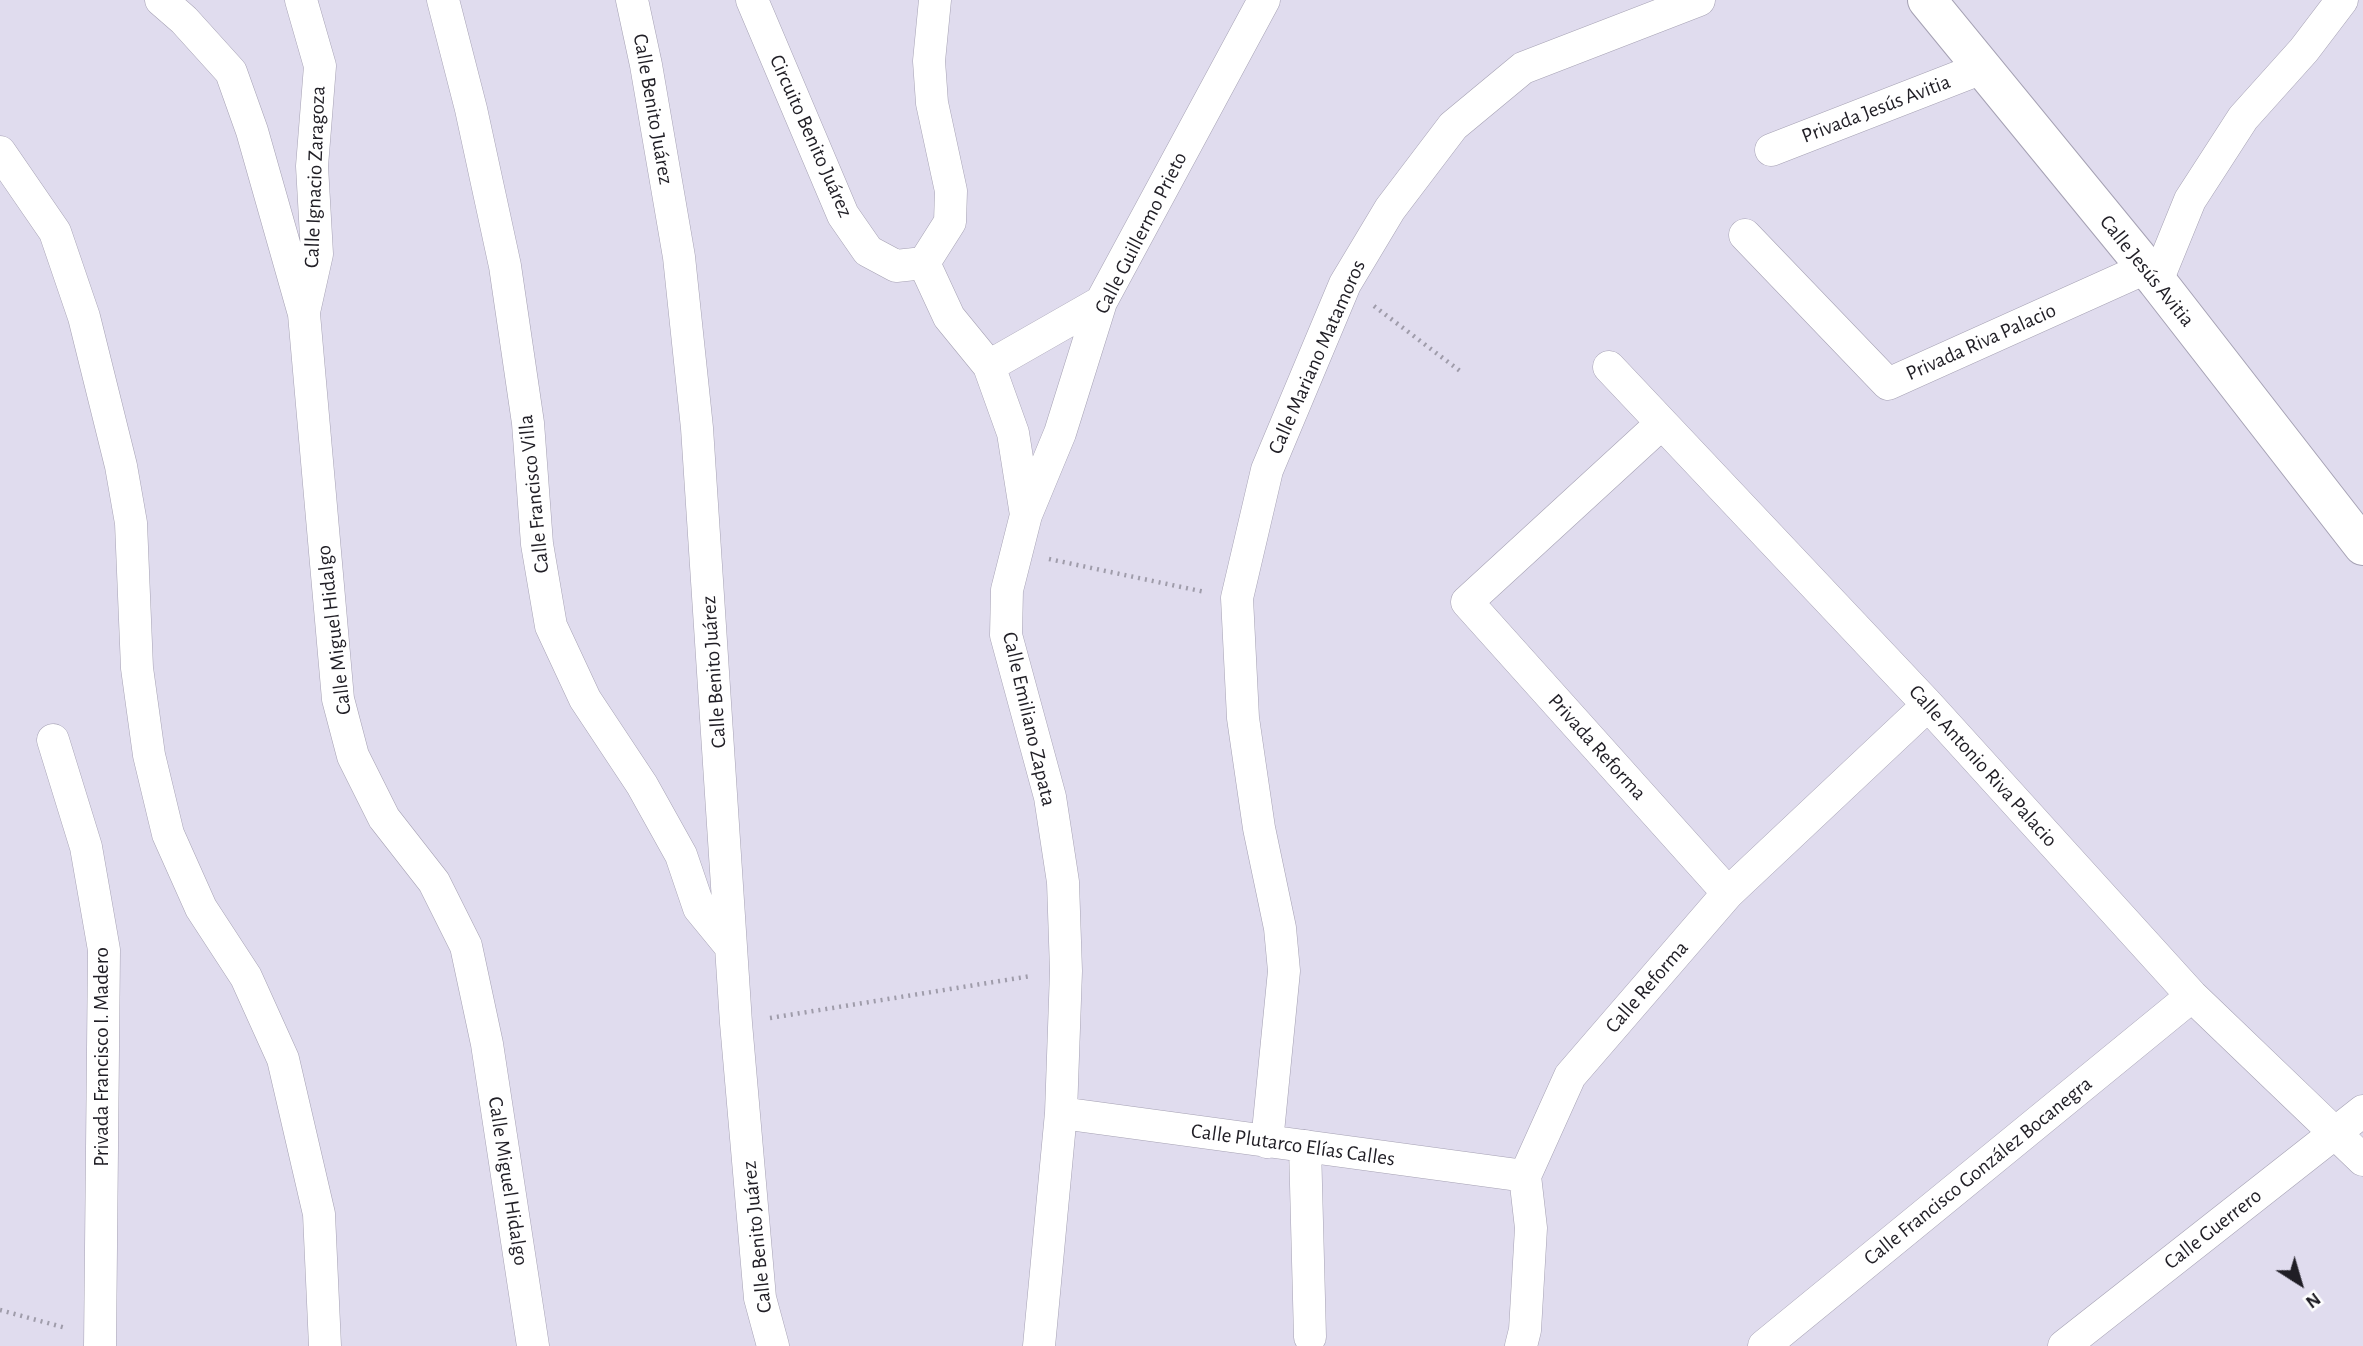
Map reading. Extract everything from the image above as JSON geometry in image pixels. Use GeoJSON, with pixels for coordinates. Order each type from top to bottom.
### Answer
{"type":"FeatureCollection","features":[{"type":"Feature","properties":{"kind":"street","name":"Calle Miguel Hidalgo"},"geometry":{"type":"LineString","coordinates":[[161,0],[184,19],[232,72],[252,131],[303,314],[338,699],[354,756],[384,818],[434,883],[466,946],[486,1044],[533,1346]]}},
{"type":"Feature","properties":{"kind":"street","name":"Calle Ignacio Zaragoza"},"geometry":{"type":"LineString","coordinates":[[301,0],[320,66],[312,166],[317,254],[303,314]]}},
{"type":"Feature","properties":{"kind":"street","name":"Calle Francisco Villa"},"geometry":{"type":"LineString","coordinates":[[443,0],[471,109],[505,266],[528,424],[537,544],[551,626],[585,699],[642,785],[681,855],[699,908],[731,947]]}},
{"type":"Feature","properties":{"kind":"street","name":"Calle Benito Juárez"},"geometry":{"type":"LineString","coordinates":[[632,0],[679,257],[697,428],[736,1023],[760,1298],[773,1346]]}},
{"type":"Feature","properties":{"kind":"street","name":"Circuito Benito Juárez"},"geometry":{"type":"LineString","coordinates":[[752,0],[843,215],[868,251],[896,267],[924,263]]}},
{"type":"Feature","properties":{"kind":"street"},"geometry":{"type":"LineString","coordinates":[[924,263],[950,222],[951,191],[932,103],[929,61],[935,0]]}},
{"type":"Feature","properties":{"kind":"street","name":"Calle Guillermo Prieto"},"geometry":{"type":"LineString","coordinates":[[1026,514],[1060,433],[1101,302],[1264,0]]}},
{"type":"Feature","properties":{"kind":"street","name":"Calle Mariano Matamoros"},"geometry":{"type":"LineString","coordinates":[[1268,1142],[1284,971],[1280,928],[1258,828],[1243,718],[1237,598],[1267,470],[1345,284],[1390,209],[1453,126],[1523,68],[1699,0]]}},
{"type":"Feature","properties":{"kind":"street","name":"Calle Jesús Avitia"},"geometry":{"type":"LineString","coordinates":[[1927,0],[2152,275],[2363,546]]}},
{"type":"Feature","properties":{"kind":"street"},"geometry":{"type":"LineString","coordinates":[[2152,275],[2190,200],[2243,118],[2304,50],[2342,0]]}},
{"type":"Feature","properties":{"kind":"street","name":"Privada Jesús Avitia"},"geometry":{"type":"LineString","coordinates":[[1771,150],[1982,68]]}},
{"type":"Feature","properties":{"kind":"street"},"geometry":{"type":"LineString","coordinates":[[0,152],[55,232],[84,317],[121,466],[131,523],[137,668],[149,755],[168,834],[201,908],[246,977],[283,1059],[320,1214],[325,1346]]}},
{"type":"Feature","properties":{"kind":"street","name":"Privada Riva Palacio"},"geometry":{"type":"LineString","coordinates":[[1745,235],[1888,384],[2152,275]]}},
{"type":"Feature","properties":{"kind":"street","name":"Calle Emiliano Zapata"},"geometry":{"type":"LineString","coordinates":[[924,263],[949,317],[989,366],[1013,433],[1026,514],[1007,590],[1006,635],[1050,797],[1063,883],[1066,971],[1061,1113],[1039,1346]]}},
{"type":"Feature","properties":{"kind":"street"},"geometry":{"type":"LineString","coordinates":[[989,366],[1101,302]]}},
{"type":"Feature","properties":{"kind":"street","name":"Calle Antonio Riva Palacio"},"geometry":{"type":"LineString","coordinates":[[1609,367],[1928,705],[2192,996],[2363,1160]]}},
{"type":"Feature","properties":{"kind":"street","name":"Privada Reforma"},"geometry":{"type":"LineString","coordinates":[[1661,424],[1467,602],[1728,893]]}},
{"type":"Feature","properties":{"kind":"street","name":"Calle Reforma"},"geometry":{"type":"LineString","coordinates":[[1525,1176],[1570,1076],[1728,893],[1928,705]]}},
{"type":"Feature","properties":{"kind":"street","name":"Privada Francisco I. Madero"},"geometry":{"type":"LineString","coordinates":[[53,740],[86,846],[104,950],[100,1342]]}},
{"type":"Feature","properties":{"kind":"street","name":"Calle Francisco González Bocanegra"},"geometry":{"type":"LineString","coordinates":[[1764,1346],[2192,996]]}},
{"type":"Feature","properties":{"kind":"street","name":"Calle Guerrero"},"geometry":{"type":"LineString","coordinates":[[2064,1346],[2363,1111]]}},
{"type":"Feature","properties":{"kind":"street","name":"Calle Plutarco Elías Calles"},"geometry":{"type":"LineString","coordinates":[[1061,1113],[1525,1176]]}},
{"type":"Feature","properties":{"kind":"street"},"geometry":{"type":"LineString","coordinates":[[1305,1146],[1310,1337]]}},
{"type":"Feature","properties":{"kind":"street"},"geometry":{"type":"LineString","coordinates":[[1521,1346],[1525,1330],[1531,1228],[1525,1176]]}},
{"type":"Feature","properties":{"kind":"path"},"geometry":{"type":"LineString","coordinates":[[1345,284],[1460,371]]}},
{"type":"Feature","properties":{"kind":"path"},"geometry":{"type":"LineString","coordinates":[[1015,552],[1237,598]]}},
{"type":"Feature","properties":{"kind":"path"},"geometry":{"type":"LineString","coordinates":[[736,1023],[1066,971]]}},
{"type":"Feature","properties":{"kind":"path"},"geometry":{"type":"LineString","coordinates":[[0,1310],[100,1342]]}}]}
